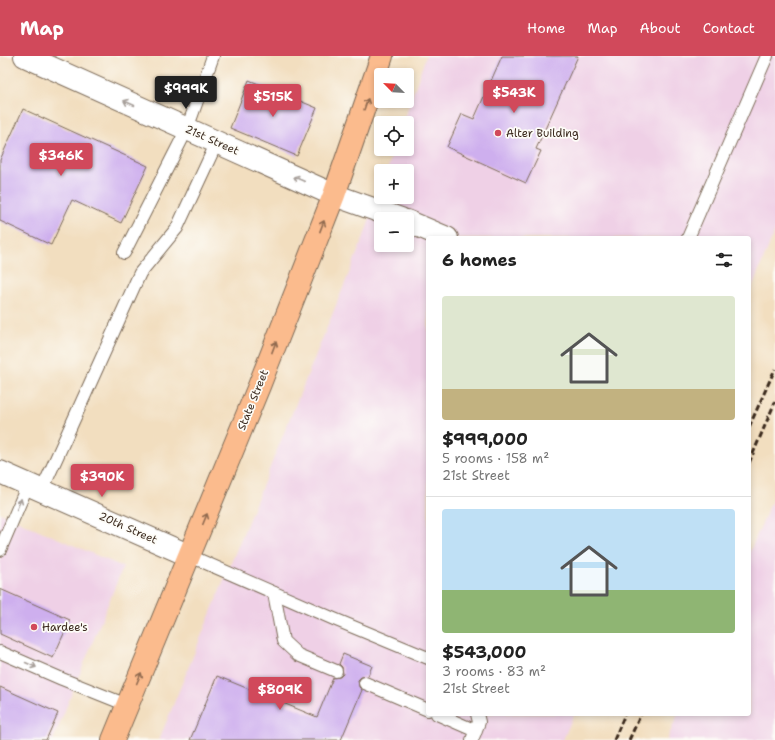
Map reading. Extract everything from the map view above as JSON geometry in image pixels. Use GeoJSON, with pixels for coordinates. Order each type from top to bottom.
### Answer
{"type":"FeatureCollection","features":[{"type":"Feature","properties":{"kind":"main road","name":"State Street"},"geometry":{"type":"LineString","coordinates":[[113,740],[259,386],[334,194],[382,56]]}},
{"type":"Feature","properties":{"kind":"street","name":"21st Street"},"geometry":{"type":"LineString","coordinates":[[24,56],[334,194],[382,212]]}},
{"type":"Feature","properties":{"kind":"street"},"geometry":{"type":"LineString","coordinates":[[414,224],[442,236]]}},
{"type":"Feature","properties":{"kind":"street","name":"20th Street"},"geometry":{"type":"LineString","coordinates":[[2,477],[35,487],[190,556]]}},
{"type":"Feature","properties":{"kind":"lane"},"geometry":{"type":"LineString","coordinates":[[124,253],[187,128],[213,56]]}},
{"type":"Feature","properties":{"kind":"lane"},"geometry":{"type":"LineString","coordinates":[[689,236],[767,56]]}},
{"type":"Feature","properties":{"kind":"lane"},"geometry":{"type":"LineString","coordinates":[[0,550],[35,487],[140,273],[177,228],[217,142]]}},
{"type":"Feature","properties":{"kind":"lane"},"geometry":{"type":"LineString","coordinates":[[190,556],[334,620],[426,657]]}},
{"type":"Feature","properties":{"kind":"lane"},"geometry":{"type":"LineString","coordinates":[[274,593],[283,642],[298,655],[336,671]]}},
{"type":"Feature","properties":{"kind":"lane"},"geometry":{"type":"LineString","coordinates":[[0,652],[62,679],[128,705]]}},
{"type":"Feature","properties":{"kind":"lane"},"geometry":{"type":"LineString","coordinates":[[365,683],[426,709]]}},
{"type":"Feature","properties":{"kind":"lane"},"geometry":{"type":"LineString","coordinates":[[441,716],[474,735],[479,722],[478,716]]}},
{"type":"Feature","properties":{"kind":"shaded area"},"geometry":{"type":"Polygon","coordinates":[[[426,56],[775,56],[775,231],[751,289],[751,236],[426,236],[426,716],[573,716],[563,740],[159,740],[363,239],[375,204],[414,204],[414,164],[389,164],[392,156],[414,156],[414,116],[405,116],[408,108],[414,108],[414,91],[426,56]]]}},
{"type":"Feature","properties":{"kind":"shaded area"},"geometry":{"type":"Polygon","coordinates":[[[775,494],[775,740],[667,740],[677,716],[751,716],[751,548],[775,494]]]}},
{"type":"Feature","properties":{"kind":"shaded area"},"geometry":{"type":"Polygon","coordinates":[[[0,513],[123,567],[53,740],[0,740],[0,513]]]}},
{"type":"Feature","properties":{"kind":"building","name":"Alter Building"},"geometry":{"type":"Polygon","coordinates":[[[502,56],[578,56],[536,149],[541,151],[526,183],[447,147],[462,114],[474,119],[502,56]]]}},
{"type":"Feature","properties":{"kind":"building"},"geometry":{"type":"Polygon","coordinates":[[[249,80],[317,108],[297,156],[230,128],[249,80]]]}},
{"type":"Feature","properties":{"kind":"building"},"geometry":{"type":"Polygon","coordinates":[[[23,109],[148,166],[121,223],[72,200],[51,245],[0,221],[0,160],[23,109]]]}},
{"type":"Feature","properties":{"kind":"building","name":"Hardee's"},"geometry":{"type":"Polygon","coordinates":[[[0,589],[70,620],[53,658],[0,634],[0,589]]]}},
{"type":"Feature","properties":{"kind":"building"},"geometry":{"type":"Polygon","coordinates":[[[343,654],[372,666],[368,676],[361,677],[358,680],[359,687],[362,690],[341,740],[190,740],[217,676],[317,717],[333,678],[340,677],[343,674],[342,667],[339,664],[343,654]]]}},
{"type":"Feature","properties":{"kind":"building"},"geometry":{"type":"Polygon","coordinates":[[[0,687],[58,713],[46,740],[0,740],[0,687]]]}},
{"type":"Feature","properties":{"kind":"railway"},"geometry":{"type":"LineString","coordinates":[[751,423],[775,369]]}},
{"type":"Feature","properties":{"kind":"railway"},"geometry":{"type":"LineString","coordinates":[[751,458],[775,402]]}},
{"type":"Feature","properties":{"kind":"railway"},"geometry":{"type":"LineString","coordinates":[[614,740],[624,716]]}},
{"type":"Feature","properties":{"kind":"railway"},"geometry":{"type":"LineString","coordinates":[[629,740],[640,716]]}},
{"type":"Feature","properties":{"kind":"place","name":"Alter Building"},"geometry":{"type":"Point","coordinates":[498,133]}},
{"type":"Feature","properties":{"kind":"place","name":"Hardee's"},"geometry":{"type":"Point","coordinates":[34,627]}}]}
